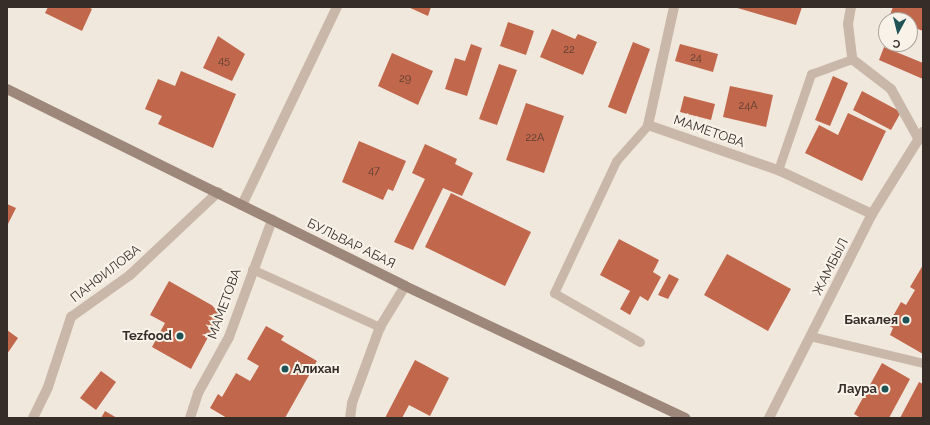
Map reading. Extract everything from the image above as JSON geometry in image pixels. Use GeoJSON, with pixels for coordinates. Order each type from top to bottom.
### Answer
{"type":"FeatureCollection","features":[{"type":"Feature","properties":{"kind":"main road","name":"БУЛЬВАР АБАЯ"},"geometry":{"type":"LineString","coordinates":[[7,89],[218,192],[405,286],[685,418]]}},
{"type":"Feature","properties":{"kind":"street"},"geometry":{"type":"LineString","coordinates":[[242,205],[337,7]]}},
{"type":"Feature","properties":{"kind":"street"},"geometry":{"type":"LineString","coordinates":[[648,125],[674,7]]}},
{"type":"Feature","properties":{"kind":"street"},"geometry":{"type":"LineString","coordinates":[[851,7],[848,24],[852,59],[891,89],[922,136]]}},
{"type":"Feature","properties":{"kind":"street","name":"МАМЕТОВА"},"geometry":{"type":"LineString","coordinates":[[648,125],[778,170],[872,214]]}},
{"type":"Feature","properties":{"kind":"street","name":"ЖАМБЫЛ"},"geometry":{"type":"LineString","coordinates":[[769,418],[872,214],[922,136]]}},
{"type":"Feature","properties":{"kind":"street","name":"ПАНФИЛОВА"},"geometry":{"type":"LineString","coordinates":[[33,418],[48,387],[71,317],[130,275],[218,192]]}},
{"type":"Feature","properties":{"kind":"street","name":"МАМЕТОВА"},"geometry":{"type":"LineString","coordinates":[[190,418],[198,393],[229,337],[252,269],[272,220]]}},
{"type":"Feature","properties":{"kind":"street"},"geometry":{"type":"LineString","coordinates":[[350,418],[352,403],[380,327],[405,286]]}},
{"type":"Feature","properties":{"kind":"lane"},"geometry":{"type":"LineString","coordinates":[[778,170],[812,74],[852,59]]}},
{"type":"Feature","properties":{"kind":"lane"},"geometry":{"type":"LineString","coordinates":[[640,342],[554,293],[616,161],[648,125]]}},
{"type":"Feature","properties":{"kind":"lane"},"geometry":{"type":"LineString","coordinates":[[252,269],[380,327]]}},
{"type":"Feature","properties":{"kind":"lane"},"geometry":{"type":"LineString","coordinates":[[810,336],[923,363]]}},
{"type":"Feature","properties":{"kind":"building"},"geometry":{"type":"Polygon","coordinates":[[[48,7],[88,7],[92,9],[82,31],[45,13],[48,7]]]}},
{"type":"Feature","properties":{"kind":"building"},"geometry":{"type":"Polygon","coordinates":[[[408,7],[431,7],[428,16],[408,7]]]}},
{"type":"Feature","properties":{"kind":"building"},"geometry":{"type":"Polygon","coordinates":[[[734,7],[802,7],[796,25],[734,7]]]}},
{"type":"Feature","properties":{"kind":"building"},"geometry":{"type":"Polygon","coordinates":[[[893,7],[923,7],[923,31],[918,29],[918,12],[891,12],[893,7]]]}},
{"type":"Feature","properties":{"kind":"building"},"geometry":{"type":"Polygon","coordinates":[[[508,22],[534,31],[526,55],[500,46],[508,22]]]}},
{"type":"Feature","properties":{"kind":"building"},"geometry":{"type":"Polygon","coordinates":[[[552,29],[575,39],[578,34],[597,42],[583,75],[540,57],[552,29]]]}},
{"type":"Feature","properties":{"kind":"building"},"geometry":{"type":"Polygon","coordinates":[[[218,36],[245,54],[232,81],[203,68],[218,36]]]}},
{"type":"Feature","properties":{"kind":"building"},"geometry":{"type":"Polygon","coordinates":[[[633,42],[650,49],[626,114],[608,107],[633,42]]]}},
{"type":"Feature","properties":{"kind":"building"},"geometry":{"type":"Polygon","coordinates":[[[471,44],[482,48],[467,96],[445,89],[455,58],[465,61],[471,44]]]}},
{"type":"Feature","properties":{"kind":"building"},"geometry":{"type":"Polygon","coordinates":[[[680,44],[718,54],[713,72],[675,61],[680,44]]]}},
{"type":"Feature","properties":{"kind":"building"},"geometry":{"type":"Polygon","coordinates":[[[882,52],[896,52],[923,63],[923,79],[879,60],[882,52]]]}},
{"type":"Feature","properties":{"kind":"building"},"geometry":{"type":"Polygon","coordinates":[[[392,53],[433,71],[418,105],[378,86],[392,53]]]}},
{"type":"Feature","properties":{"kind":"building"},"geometry":{"type":"Polygon","coordinates":[[[499,64],[517,70],[497,125],[479,119],[499,64]]]}},
{"type":"Feature","properties":{"kind":"building"},"geometry":{"type":"Polygon","coordinates":[[[181,71],[236,94],[213,148],[158,124],[162,116],[145,109],[158,79],[175,86],[181,71]]]}},
{"type":"Feature","properties":{"kind":"building"},"geometry":{"type":"Polygon","coordinates":[[[833,76],[848,83],[830,126],[815,120],[833,76]]]}},
{"type":"Feature","properties":{"kind":"building"},"geometry":{"type":"Polygon","coordinates":[[[730,86],[773,95],[766,127],[723,117],[730,86]]]}},
{"type":"Feature","properties":{"kind":"building"},"geometry":{"type":"Polygon","coordinates":[[[862,91],[901,112],[891,130],[853,110],[862,91]]]}},
{"type":"Feature","properties":{"kind":"building"},"geometry":{"type":"Polygon","coordinates":[[[684,96],[715,104],[711,120],[680,112],[684,96]]]}},
{"type":"Feature","properties":{"kind":"building"},"geometry":{"type":"Polygon","coordinates":[[[526,103],[564,116],[544,173],[506,160],[526,103]]]}},
{"type":"Feature","properties":{"kind":"building"},"geometry":{"type":"Polygon","coordinates":[[[848,113],[886,131],[862,181],[805,153],[819,125],[838,135],[848,113]]]}},
{"type":"Feature","properties":{"kind":"building"},"geometry":{"type":"Polygon","coordinates":[[[359,141],[406,161],[393,191],[388,189],[383,200],[342,182],[359,141]]]}},
{"type":"Feature","properties":{"kind":"building"},"geometry":{"type":"Polygon","coordinates":[[[425,144],[457,159],[455,164],[473,173],[462,196],[443,188],[413,250],[394,242],[425,179],[412,173],[425,144]]]}},
{"type":"Feature","properties":{"kind":"building"},"geometry":{"type":"Polygon","coordinates":[[[451,193],[531,232],[505,286],[425,247],[451,193]]]}},
{"type":"Feature","properties":{"kind":"building"},"geometry":{"type":"Polygon","coordinates":[[[7,204],[16,208],[7,226],[7,204]]]}},
{"type":"Feature","properties":{"kind":"building"},"geometry":{"type":"Polygon","coordinates":[[[619,239],[659,260],[653,272],[661,277],[648,301],[640,296],[630,315],[620,309],[630,291],[600,275],[619,239]]]}},
{"type":"Feature","properties":{"kind":"building"},"geometry":{"type":"Polygon","coordinates":[[[727,254],[791,289],[768,331],[704,295],[727,254]]]}},
{"type":"Feature","properties":{"kind":"building"},"geometry":{"type":"Polygon","coordinates":[[[923,265],[923,354],[890,335],[893,328],[888,325],[901,302],[906,305],[915,290],[910,287],[923,265]]]}},
{"type":"Feature","properties":{"kind":"building"},"geometry":{"type":"Polygon","coordinates":[[[669,274],[679,279],[668,299],[658,295],[669,274]]]}},
{"type":"Feature","properties":{"kind":"building"},"geometry":{"type":"Polygon","coordinates":[[[169,281],[222,311],[191,369],[152,347],[165,323],[150,315],[169,281]]]}},
{"type":"Feature","properties":{"kind":"building","name":"Алихан"},"geometry":{"type":"Polygon","coordinates":[[[266,326],[284,336],[281,340],[317,361],[285,418],[227,418],[210,408],[218,394],[222,397],[236,373],[250,381],[259,366],[247,359],[266,326]]]}},
{"type":"Feature","properties":{"kind":"building"},"geometry":{"type":"Polygon","coordinates":[[[7,330],[18,338],[7,354],[7,330]]]}},
{"type":"Feature","properties":{"kind":"building"},"geometry":{"type":"Polygon","coordinates":[[[415,360],[449,378],[430,416],[409,405],[402,418],[385,418],[415,360]]]}},
{"type":"Feature","properties":{"kind":"building"},"geometry":{"type":"Polygon","coordinates":[[[882,363],[910,379],[889,418],[861,418],[854,414],[882,363]]]}},
{"type":"Feature","properties":{"kind":"building"},"geometry":{"type":"Polygon","coordinates":[[[101,371],[116,382],[96,410],[80,398],[101,371]]]}},
{"type":"Feature","properties":{"kind":"building"},"geometry":{"type":"Polygon","coordinates":[[[919,382],[923,384],[923,418],[900,418],[919,382]]]}},
{"type":"Feature","properties":{"kind":"building"},"geometry":{"type":"Polygon","coordinates":[[[105,411],[117,418],[101,418],[105,411]]]}},
{"type":"Feature","properties":{"kind":"place","name":"Бакалея"},"geometry":{"type":"Point","coordinates":[906,320]}},
{"type":"Feature","properties":{"kind":"place","name":"Tezfood"},"geometry":{"type":"Point","coordinates":[180,336]}},
{"type":"Feature","properties":{"kind":"place","name":"Алихан"},"geometry":{"type":"Point","coordinates":[285,369]}},
{"type":"Feature","properties":{"kind":"place","name":"Лаура"},"geometry":{"type":"Point","coordinates":[885,389]}}]}
